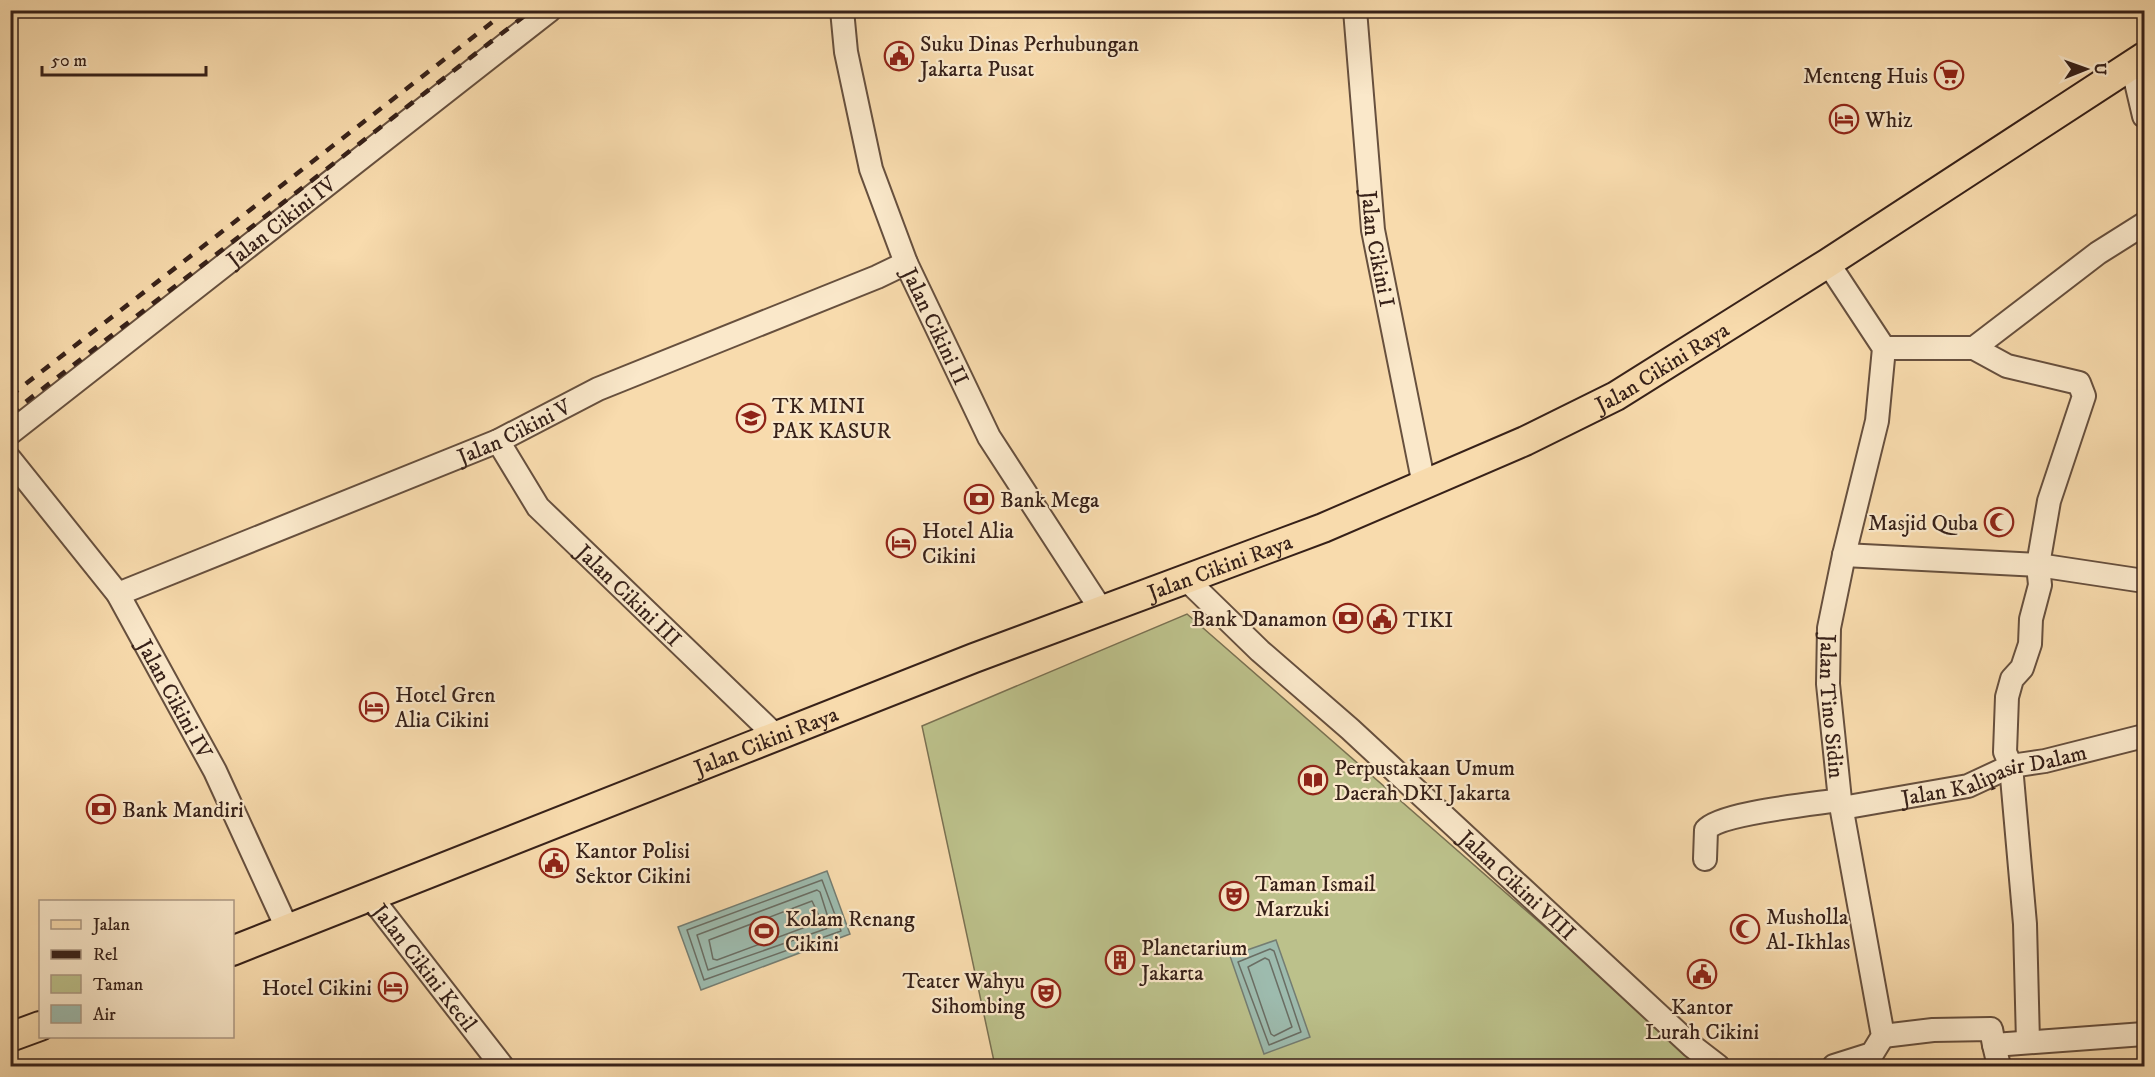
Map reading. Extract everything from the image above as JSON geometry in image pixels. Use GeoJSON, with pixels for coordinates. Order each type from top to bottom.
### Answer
{"type":"FeatureCollection","features":[{"type":"Feature","properties":{"kind":"main road","name":"Jalan Cikini Raya"},"geometry":{"type":"LineString","coordinates":[[234,950],[974,658],[1323,528],[1525,441],[1616,396],[1828,263],[2138,61]]}},
{"type":"Feature","properties":{"kind":"main road"},"geometry":{"type":"LineString","coordinates":[[10,1037],[39,1026]]}},
{"type":"Feature","properties":{"kind":"street","name":"Jalan Cikini IV"},"geometry":{"type":"LineString","coordinates":[[10,433],[550,10]]}},
{"type":"Feature","properties":{"kind":"street","name":"Jalan Cikini II"},"geometry":{"type":"LineString","coordinates":[[842,10],[846,52],[871,169],[906,263],[988,437],[1102,611]]}},
{"type":"Feature","properties":{"kind":"street","name":"Jalan Cikini I"},"geometry":{"type":"LineString","coordinates":[[1355,10],[1373,230],[1424,485]]}},
{"type":"Feature","properties":{"kind":"street"},"geometry":{"type":"LineString","coordinates":[[2138,61],[2145,116]]}},
{"type":"Feature","properties":{"kind":"street"},"geometry":{"type":"LineString","coordinates":[[1974,348],[2098,253],[2145,224]]}},
{"type":"Feature","properties":{"kind":"street","name":"Jalan Cikini V"},"geometry":{"type":"LineString","coordinates":[[118,594],[498,441],[598,389],[866,282],[906,263]]}},
{"type":"Feature","properties":{"kind":"street"},"geometry":{"type":"LineString","coordinates":[[1828,263],[1884,348],[1974,348],[2007,366],[2079,383],[2084,396],[2049,501],[2038,565],[2040,585],[2031,619],[2030,644],[2022,668],[2012,679],[2007,697],[2005,752],[2011,766],[2025,924],[2028,1042]]}},
{"type":"Feature","properties":{"kind":"street","name":"Jalan Tino Sidin"},"geometry":{"type":"LineString","coordinates":[[1883,1036],[1841,804],[1828,684],[1828,639],[1844,555],[1877,421],[1884,348]]}},
{"type":"Feature","properties":{"kind":"street","name":"Jalan Cikini III"},"geometry":{"type":"LineString","coordinates":[[498,441],[538,507],[777,736]]}},
{"type":"Feature","properties":{"kind":"street","name":"Jalan Cikini IV"},"geometry":{"type":"LineString","coordinates":[[10,459],[118,594],[215,771],[287,928]]}},
{"type":"Feature","properties":{"kind":"street"},"geometry":{"type":"LineString","coordinates":[[1844,555],[2038,565],[2145,581]]}},
{"type":"Feature","properties":{"kind":"street","name":"Jalan Cikini VIII"},"geometry":{"type":"LineString","coordinates":[[1187,580],[1260,651],[1350,729],[1692,1046],[1718,1066]]}},
{"type":"Feature","properties":{"kind":"street","name":"Jalan Kalipasir Dalam"},"geometry":{"type":"LineString","coordinates":[[1705,859],[1706,830],[1712,824],[1742,815],[1968,786],[2011,766],[2045,761],[2145,736]]}},
{"type":"Feature","properties":{"kind":"street","name":"Jalan Cikini Kecil"},"geometry":{"type":"LineString","coordinates":[[370,896],[502,1066]]}},
{"type":"Feature","properties":{"kind":"street"},"geometry":{"type":"LineString","coordinates":[[1834,1066],[1872,1054],[1883,1036],[1933,1030],[1991,1029],[1996,1056],[2028,1042],[2145,1034]]}},
{"type":"Feature","properties":{"kind":"green space","name":"Taman Ismail Marzuki"},"geometry":{"type":"Polygon","coordinates":[[[1187,614],[1704,1066],[995,1066],[922,726],[1187,614]]]}},
{"type":"Feature","properties":{"kind":"water","name":"Kolam Renang Cikini"},"geometry":{"type":"Polygon","coordinates":[[[827,871],[850,934],[701,990],[678,927],[827,871]]]}},
{"type":"Feature","properties":{"kind":"water"},"geometry":{"type":"Polygon","coordinates":[[[1276,940],[1310,1037],[1264,1054],[1230,956],[1276,940]]]}},
{"type":"Feature","properties":{"kind":"railway"},"geometry":{"type":"LineString","coordinates":[[10,396],[508,10]]}},
{"type":"Feature","properties":{"kind":"railway"},"geometry":{"type":"LineString","coordinates":[[10,414],[532,10]]}},
{"type":"Feature","properties":{"kind":"place","name":"Suku Dinas Perhubungan Jakarta Pusat"},"geometry":{"type":"Point","coordinates":[899,56]}},
{"type":"Feature","properties":{"kind":"place","name":"Menteng Huis"},"geometry":{"type":"Point","coordinates":[1949,75]}},
{"type":"Feature","properties":{"kind":"place","name":"Whiz"},"geometry":{"type":"Point","coordinates":[1844,119]}},
{"type":"Feature","properties":{"kind":"place","name":"TK MINI PAK KASUR"},"geometry":{"type":"Point","coordinates":[751,418]}},
{"type":"Feature","properties":{"kind":"place","name":"Bank Mega"},"geometry":{"type":"Point","coordinates":[979,499]}},
{"type":"Feature","properties":{"kind":"place","name":"Masjid Quba"},"geometry":{"type":"Point","coordinates":[1999,522]}},
{"type":"Feature","properties":{"kind":"place","name":"Hotel Alia Cikini"},"geometry":{"type":"Point","coordinates":[901,543]}},
{"type":"Feature","properties":{"kind":"place","name":"Bank Danamon"},"geometry":{"type":"Point","coordinates":[1348,618]}},
{"type":"Feature","properties":{"kind":"place","name":"TIKI"},"geometry":{"type":"Point","coordinates":[1382,619]}},
{"type":"Feature","properties":{"kind":"place","name":"Hotel Gren Alia Cikini"},"geometry":{"type":"Point","coordinates":[374,707]}},
{"type":"Feature","properties":{"kind":"place","name":"Perpustakaan Umum Daerah DKI Jakarta"},"geometry":{"type":"Point","coordinates":[1313,780]}},
{"type":"Feature","properties":{"kind":"place","name":"Bank Mandiri"},"geometry":{"type":"Point","coordinates":[101,809]}},
{"type":"Feature","properties":{"kind":"place","name":"Kantor Polisi Sektor Cikini"},"geometry":{"type":"Point","coordinates":[554,863]}},
{"type":"Feature","properties":{"kind":"place","name":"Taman Ismail Marzuki"},"geometry":{"type":"Point","coordinates":[1234,896]}},
{"type":"Feature","properties":{"kind":"place","name":"Musholla Al-Ikhlas"},"geometry":{"type":"Point","coordinates":[1745,929]}},
{"type":"Feature","properties":{"kind":"place","name":"Kolam Renang Cikini"},"geometry":{"type":"Point","coordinates":[764,931]}},
{"type":"Feature","properties":{"kind":"place","name":"Planetarium Jakarta"},"geometry":{"type":"Point","coordinates":[1120,960]}},
{"type":"Feature","properties":{"kind":"place","name":"Kantor Lurah Cikini"},"geometry":{"type":"Point","coordinates":[1702,974]}},
{"type":"Feature","properties":{"kind":"place","name":"Hotel Cikini"},"geometry":{"type":"Point","coordinates":[393,987]}},
{"type":"Feature","properties":{"kind":"place","name":"Teater Wahyu Sihombing"},"geometry":{"type":"Point","coordinates":[1046,993]}}]}
